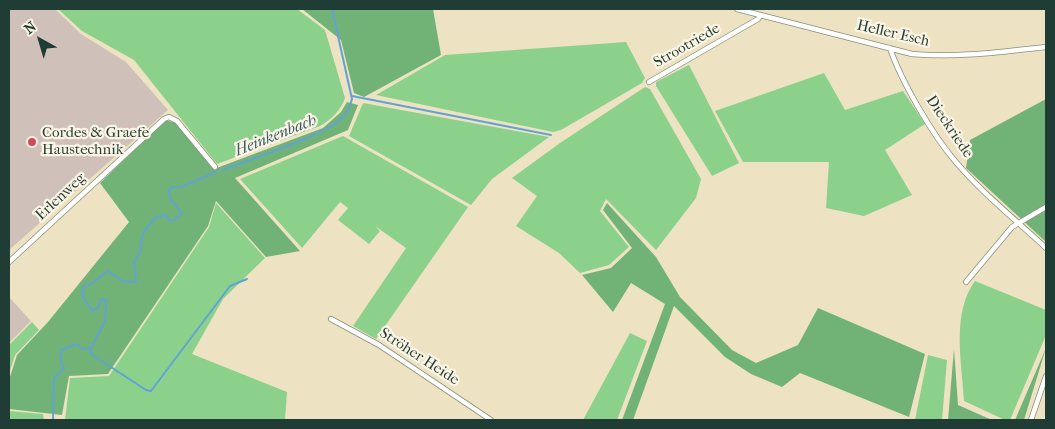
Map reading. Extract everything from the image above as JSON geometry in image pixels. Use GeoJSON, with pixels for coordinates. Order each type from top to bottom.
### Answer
{"type":"FeatureCollection","features":[{"type":"Feature","properties":{"kind":"street","name":"Heller Esch"},"geometry":{"type":"LineString","coordinates":[[736,9],[912,54],[939,56],[982,55],[1046,47]]}},
{"type":"Feature","properties":{"kind":"street","name":"Strootriede"},"geometry":{"type":"LineString","coordinates":[[649,82],[758,19],[761,15]]}},
{"type":"Feature","properties":{"kind":"street","name":"Dieckriede"},"geometry":{"type":"LineString","coordinates":[[890,48],[896,66],[953,160],[1046,248]]}},
{"type":"Feature","properties":{"kind":"street","name":"Erlenweg"},"geometry":{"type":"LineString","coordinates":[[9,262],[164,119],[169,117],[177,121],[215,167]]}},
{"type":"Feature","properties":{"kind":"street"},"geometry":{"type":"LineString","coordinates":[[966,282],[1019,222],[1046,206]]}},
{"type":"Feature","properties":{"kind":"street","name":"Ströher Heide"},"geometry":{"type":"LineString","coordinates":[[332,319],[379,345],[492,420]]}},
{"type":"Feature","properties":{"kind":"street"},"geometry":{"type":"LineString","coordinates":[[1032,420],[1046,376]]}},
{"type":"Feature","properties":{"kind":"shaded area"},"geometry":{"type":"Polygon","coordinates":[[[9,9],[55,9],[81,34],[126,62],[168,110],[9,250],[9,9]]]}},
{"type":"Feature","properties":{"kind":"shaded area"},"geometry":{"type":"Polygon","coordinates":[[[9,297],[31,321],[9,343],[9,297]]]}},
{"type":"Feature","properties":{"kind":"green space"},"geometry":{"type":"Polygon","coordinates":[[[58,9],[297,9],[325,30],[345,98],[335,114],[320,126],[217,164],[134,60],[82,31],[58,9]]]}},
{"type":"Feature","properties":{"kind":"green space"},"geometry":{"type":"Polygon","coordinates":[[[302,9],[433,9],[441,55],[364,97],[354,93],[341,40],[302,9]]]}},
{"type":"Feature","properties":{"kind":"green space"},"geometry":{"type":"Polygon","coordinates":[[[626,42],[645,78],[642,83],[561,130],[553,132],[376,95],[445,55],[626,42]]]}},
{"type":"Feature","properties":{"kind":"green space"},"geometry":{"type":"Polygon","coordinates":[[[689,65],[739,163],[712,176],[656,86],[656,82],[689,65]]]}},
{"type":"Feature","properties":{"kind":"green space"},"geometry":{"type":"Polygon","coordinates":[[[824,73],[845,110],[903,91],[925,124],[885,150],[912,195],[864,216],[826,208],[829,162],[743,162],[715,111],[824,73]]]}},
{"type":"Feature","properties":{"kind":"green space"},"geometry":{"type":"Polygon","coordinates":[[[645,87],[650,89],[701,179],[696,198],[656,250],[606,199],[600,211],[629,247],[609,265],[580,273],[559,253],[516,226],[537,196],[512,178],[560,143],[645,87]]]}},
{"type":"Feature","properties":{"kind":"green space"},"geometry":{"type":"Polygon","coordinates":[[[1046,99],[1046,242],[966,168],[970,140],[1046,99]]]}},
{"type":"Feature","properties":{"kind":"green space"},"geometry":{"type":"Polygon","coordinates":[[[347,102],[358,105],[348,130],[235,178],[300,251],[266,257],[216,201],[208,226],[108,374],[69,376],[62,415],[9,409],[9,380],[17,355],[48,322],[129,222],[100,183],[165,120],[176,123],[214,169],[323,128],[341,112],[347,102]]]}},
{"type":"Feature","properties":{"kind":"green space"},"geometry":{"type":"Polygon","coordinates":[[[363,103],[549,137],[492,179],[471,205],[349,136],[363,103]]]}},
{"type":"Feature","properties":{"kind":"green space"},"geometry":{"type":"Polygon","coordinates":[[[343,136],[468,207],[376,339],[353,326],[406,248],[375,226],[380,231],[369,244],[338,220],[348,208],[340,202],[302,248],[240,179],[343,136]]]}},
{"type":"Feature","properties":{"kind":"green space"},"geometry":{"type":"Polygon","coordinates":[[[216,203],[265,258],[223,299],[192,354],[287,392],[285,420],[65,420],[70,378],[109,376],[209,227],[216,203]]]}},
{"type":"Feature","properties":{"kind":"green space"},"geometry":{"type":"Polygon","coordinates":[[[607,203],[656,257],[680,297],[732,350],[756,363],[798,345],[818,308],[925,354],[909,417],[800,373],[782,387],[751,374],[725,357],[674,306],[633,420],[622,420],[665,304],[631,283],[613,312],[582,275],[611,268],[632,248],[603,210],[607,203]]]}},
{"type":"Feature","properties":{"kind":"green space"},"geometry":{"type":"Polygon","coordinates":[[[975,281],[1046,310],[1046,335],[1010,420],[1005,420],[964,401],[960,355],[960,323],[968,294],[975,281]]]}},
{"type":"Feature","properties":{"kind":"green space"},"geometry":{"type":"Polygon","coordinates":[[[32,322],[39,330],[15,355],[9,374],[9,345],[32,322]]]}},
{"type":"Feature","properties":{"kind":"green space"},"geometry":{"type":"Polygon","coordinates":[[[630,333],[647,341],[617,420],[583,420],[630,333]]]}},
{"type":"Feature","properties":{"kind":"green space"},"geometry":{"type":"Polygon","coordinates":[[[1046,348],[1024,420],[1015,420],[1046,348]]]}},
{"type":"Feature","properties":{"kind":"green space"},"geometry":{"type":"Polygon","coordinates":[[[954,349],[958,405],[992,420],[948,420],[954,349]]]}},
{"type":"Feature","properties":{"kind":"green space"},"geometry":{"type":"Polygon","coordinates":[[[928,355],[947,360],[942,420],[915,420],[928,355]]]}},
{"type":"Feature","properties":{"kind":"green space"},"geometry":{"type":"Polygon","coordinates":[[[9,411],[43,414],[44,420],[9,420],[9,411]]]}},
{"type":"Feature","properties":{"kind":"waterway","name":"Heinkenbach"},"geometry":{"type":"LineString","coordinates":[[222,170],[319,133],[332,126],[345,115],[352,99],[332,9]]}},
{"type":"Feature","properties":{"kind":"waterway"},"geometry":{"type":"LineString","coordinates":[[352,96],[551,135]]}},
{"type":"Feature","properties":{"kind":"waterway","name":"Heinkenbach"},"geometry":{"type":"LineString","coordinates":[[53,420],[54,378],[64,368],[60,358],[61,350],[77,344],[83,349],[91,348],[105,321],[106,300],[101,299],[98,308],[92,311],[82,295],[83,287],[93,283],[107,271],[123,281],[136,282],[134,261],[140,253],[141,240],[145,230],[156,217],[166,215],[169,220],[174,220],[182,214],[170,198],[169,190],[172,187],[181,187],[216,172]]}},
{"type":"Feature","properties":{"kind":"waterway"},"geometry":{"type":"LineString","coordinates":[[91,349],[91,354],[146,390],[151,391],[230,286],[247,279]]}},
{"type":"Feature","properties":{"kind":"place","name":"Cordes & Graefe Haustechnik"},"geometry":{"type":"Point","coordinates":[32,142]}}]}
